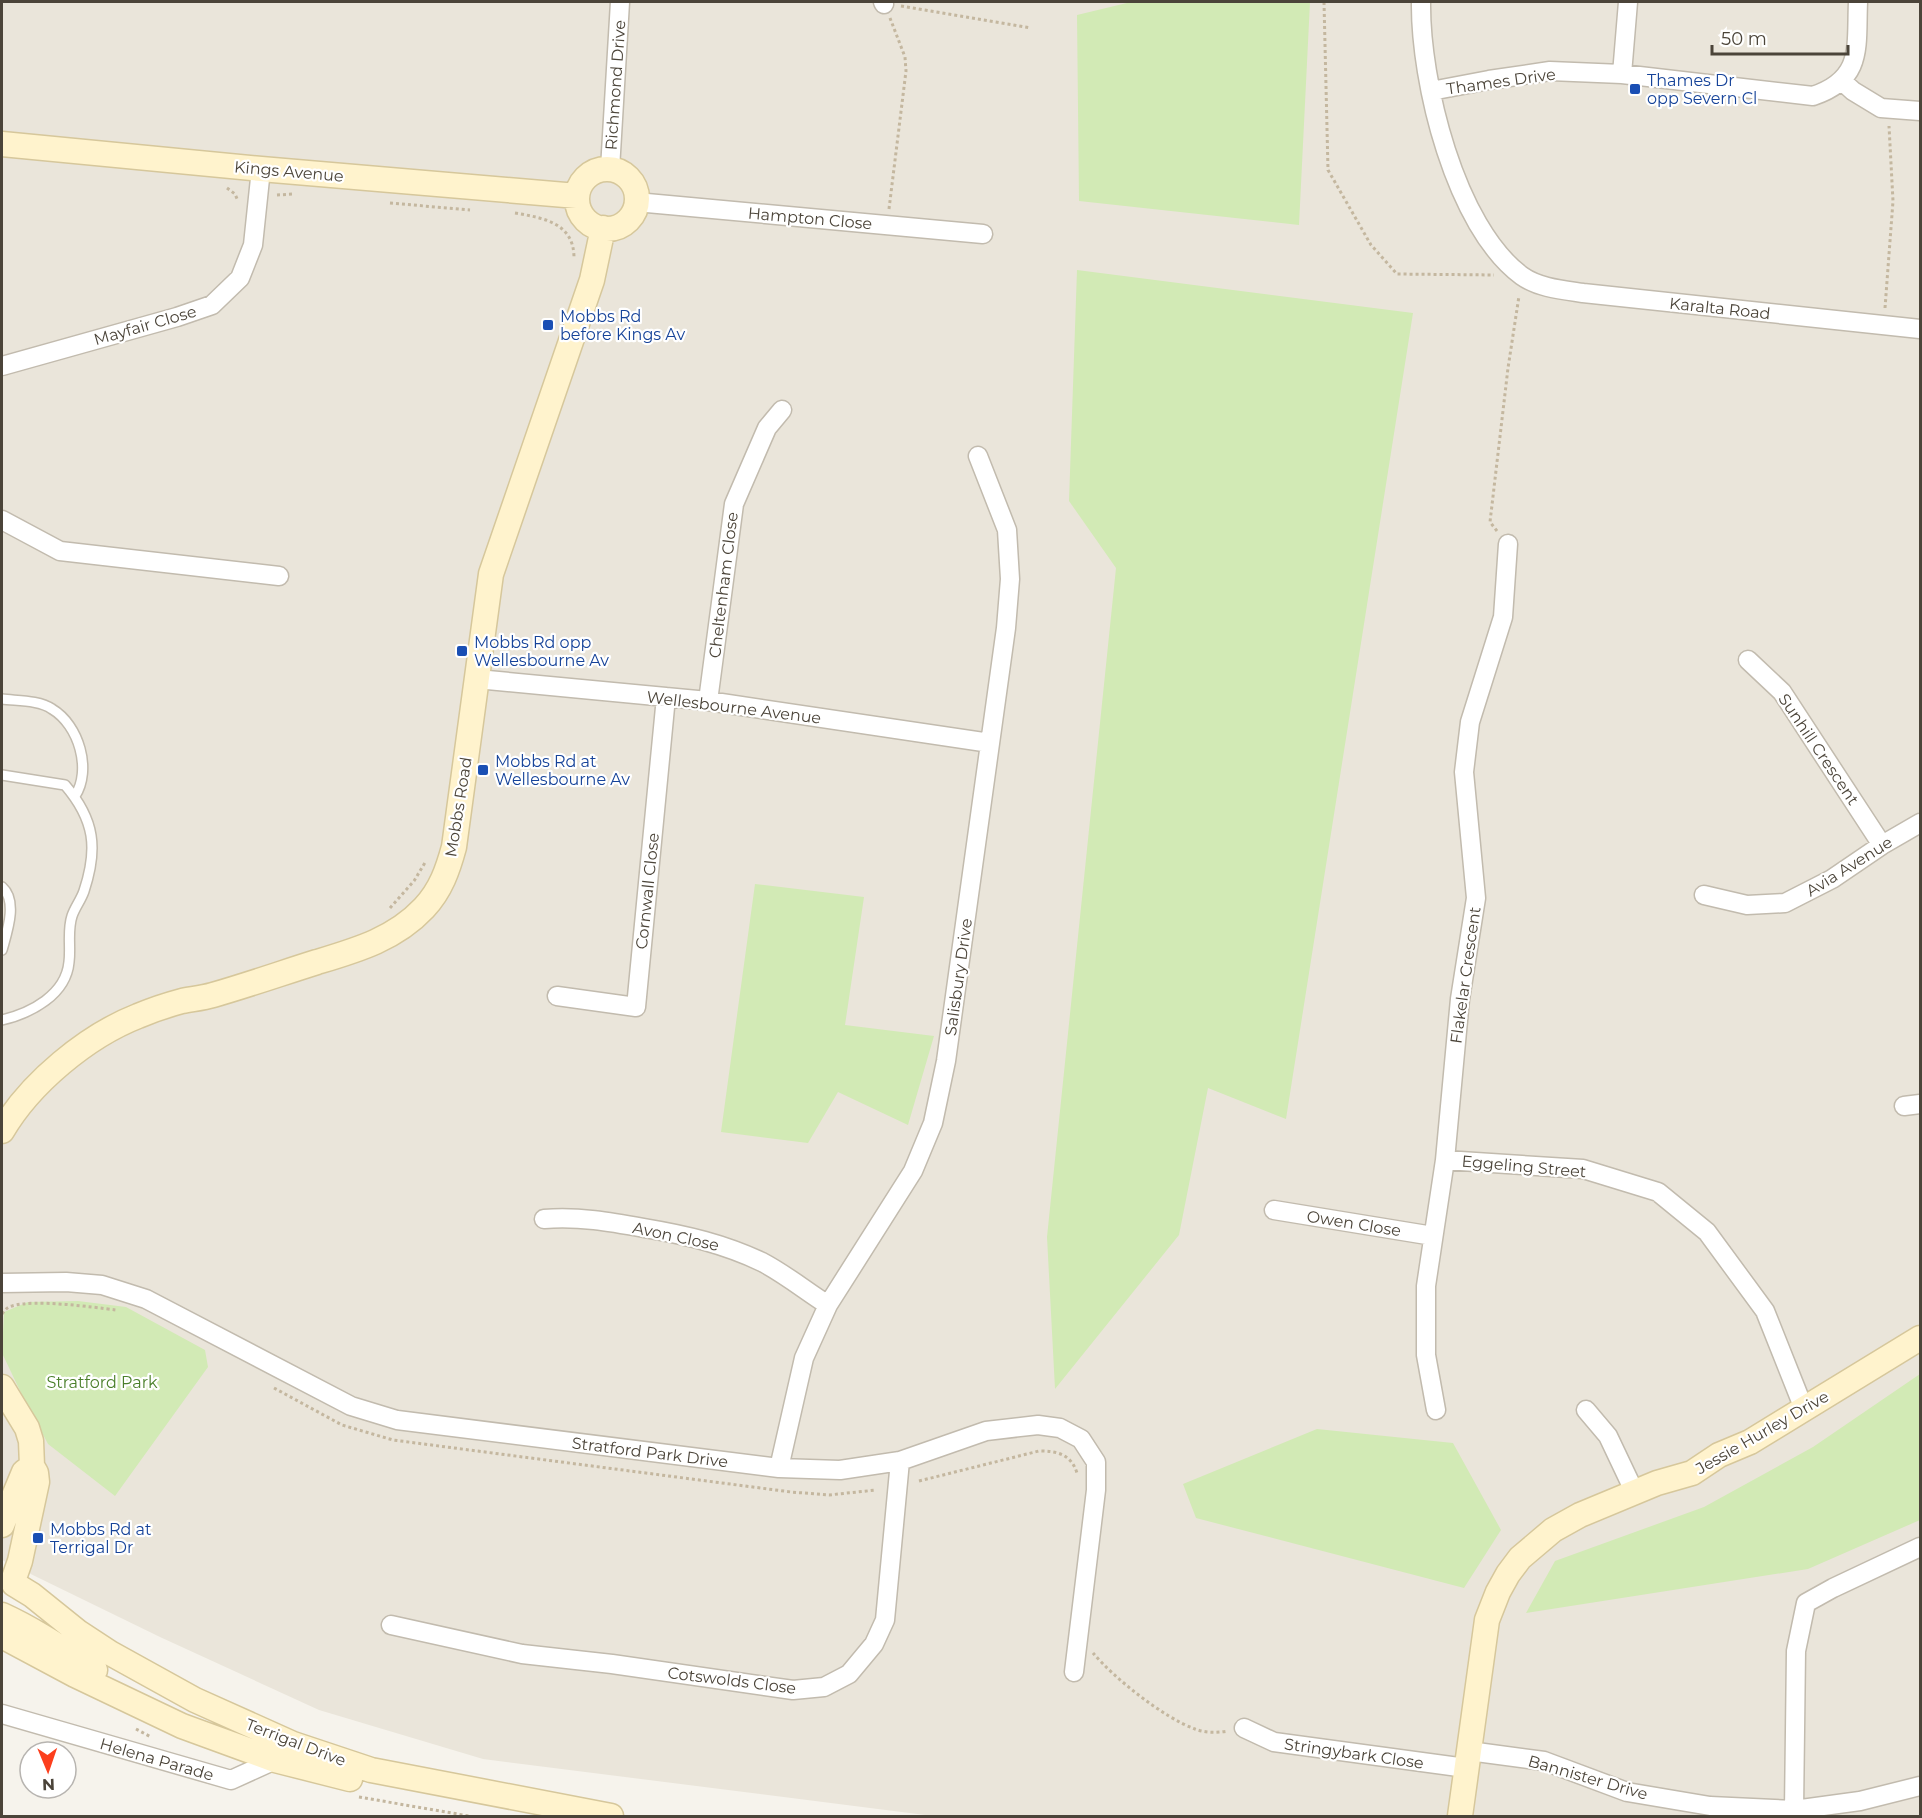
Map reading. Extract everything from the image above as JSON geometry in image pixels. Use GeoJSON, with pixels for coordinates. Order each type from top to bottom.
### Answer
{"type":"FeatureCollection","features":[{"type":"Feature","properties":{"kind":"street","name":"Richmond Drive"},"geometry":{"type":"LineString","coordinates":[[610,169],[620,2]]}},
{"type":"Feature","properties":{"kind":"street","name":"Thames Drive"},"geometry":{"type":"LineString","coordinates":[[1421,2],[1422,45],[1431,92],[1450,165],[1472,214],[1488,241],[1522,276]]}},
{"type":"Feature","properties":{"kind":"street"},"geometry":{"type":"LineString","coordinates":[[1622,74],[1628,2]]}},
{"type":"Feature","properties":{"kind":"street"},"geometry":{"type":"LineString","coordinates":[[1858,2],[1853,67],[1842,81],[1853,91],[1881,108],[1920,111]]}},
{"type":"Feature","properties":{"kind":"street","name":"Thames Drive"},"geometry":{"type":"LineString","coordinates":[[1431,92],[1550,71],[1622,74],[1813,96],[1831,90],[1842,81]]}},
{"type":"Feature","properties":{"kind":"street","name":"Kings Avenue"},"geometry":{"type":"LineString","coordinates":[[2,144],[577,196]]}},
{"type":"Feature","properties":{"kind":"street","name":"Mayfair Close"},"geometry":{"type":"LineString","coordinates":[[2,366],[212,305],[240,278],[253,245],[261,169]]}},
{"type":"Feature","properties":{"kind":"street"},"geometry":{"type":"LineString","coordinates":[[610,169],[627,177],[636,193],[636,202],[628,219],[621,225],[603,228],[586,221],[577,205],[577,196],[579,187],[591,173],[610,169]]}},
{"type":"Feature","properties":{"kind":"street","name":"Hampton Close"},"geometry":{"type":"LineString","coordinates":[[636,202],[983,234]]}},
{"type":"Feature","properties":{"kind":"street","name":"Mobbs Road"},"geometry":{"type":"LineString","coordinates":[[2,1131],[29,1095],[50,1075],[75,1053],[121,1023],[181,1001],[210,996],[359,949],[388,937],[417,914],[438,890],[447,871],[454,847],[493,566],[592,280],[603,228]]}},
{"type":"Feature","properties":{"kind":"street","name":"Karalta Road"},"geometry":{"type":"LineString","coordinates":[[1522,276],[1550,288],[1583,293],[1920,329]]}},
{"type":"Feature","properties":{"kind":"street","name":"Cheltenham Close"},"geometry":{"type":"LineString","coordinates":[[708,701],[734,504],[767,428],[782,410]]}},
{"type":"Feature","properties":{"kind":"street","name":"Salisbury Drive"},"geometry":{"type":"LineString","coordinates":[[779,1468],[804,1358],[828,1305],[913,1171],[933,1122],[946,1062],[1011,579],[1007,530],[978,456]]}},
{"type":"Feature","properties":{"kind":"street"},"geometry":{"type":"LineString","coordinates":[[2,520],[60,551],[279,576]]}},
{"type":"Feature","properties":{"kind":"street","name":"Flakelar Crescent"},"geometry":{"type":"LineString","coordinates":[[1436,1410],[1426,1355],[1426,1286],[1445,1160],[1460,999],[1476,898],[1464,772],[1470,722],[1503,616],[1508,544]]}},
{"type":"Feature","properties":{"kind":"street","name":"Sunhill Crescent"},"geometry":{"type":"LineString","coordinates":[[1748,660],[1782,692],[1882,845]]}},
{"type":"Feature","properties":{"kind":"street","name":"Wellesbourne Avenue"},"geometry":{"type":"LineString","coordinates":[[477,679],[708,701],[990,743]]}},
{"type":"Feature","properties":{"kind":"street","name":"Cornwall Close"},"geometry":{"type":"LineString","coordinates":[[557,996],[636,1006],[666,697]]}},
{"type":"Feature","properties":{"kind":"street","name":"Avia Avenue"},"geometry":{"type":"LineString","coordinates":[[1704,895],[1747,905],[1785,903],[1832,879],[1882,845],[1920,823]]}},
{"type":"Feature","properties":{"kind":"street","name":"Eggeling Street"},"geometry":{"type":"LineString","coordinates":[[1445,1160],[1583,1169],[1658,1192],[1707,1232],[1765,1311],[1804,1409]]}},
{"type":"Feature","properties":{"kind":"street","name":"Owen Close"},"geometry":{"type":"LineString","coordinates":[[1274,1210],[1433,1236]]}},
{"type":"Feature","properties":{"kind":"street","name":"Avon Close"},"geometry":{"type":"LineString","coordinates":[[544,1219],[569,1217],[700,1238],[765,1263],[828,1305]]}},
{"type":"Feature","properties":{"kind":"street","name":"Stratford Park Drive"},"geometry":{"type":"LineString","coordinates":[[2,1283],[66,1282],[102,1285],[146,1299],[351,1406],[397,1420],[779,1468],[840,1470],[900,1461],[986,1431],[1038,1425],[1060,1428],[1081,1439],[1096,1462],[1096,1481],[1074,1672]]}},
{"type":"Feature","properties":{"kind":"street","name":"Jessie Hurley Drive"},"geometry":{"type":"LineString","coordinates":[[1460,1816],[1487,1620],[1498,1592],[1520,1558],[1537,1542],[1569,1520],[1692,1473],[1719,1455],[1750,1442],[1920,1338]]}},
{"type":"Feature","properties":{"kind":"street"},"geometry":{"type":"LineString","coordinates":[[2,1610],[14,1599],[16,1578],[37,1482],[32,1466],[32,1441],[27,1428],[5,1400]]}},
{"type":"Feature","properties":{"kind":"street"},"geometry":{"type":"LineString","coordinates":[[1586,1410],[1608,1436],[1635,1493]]}},
{"type":"Feature","properties":{"kind":"street","name":"Cotswolds Close"},"geometry":{"type":"LineString","coordinates":[[391,1625],[522,1654],[612,1664],[794,1690],[824,1687],[849,1674],[874,1644],[885,1620],[900,1461]]}},
{"type":"Feature","properties":{"kind":"street"},"geometry":{"type":"LineString","coordinates":[[2,1525],[24,1472],[32,1466]]}},
{"type":"Feature","properties":{"kind":"street"},"geometry":{"type":"LineString","coordinates":[[1794,1810],[1796,1651],[1806,1603],[1920,1546]]}},
{"type":"Feature","properties":{"kind":"street","name":"Terrigal Drive"},"geometry":{"type":"LineString","coordinates":[[16,1578],[78,1632],[110,1653],[195,1700],[293,1744],[371,1770],[611,1816]]}},
{"type":"Feature","properties":{"kind":"street","name":"Terrigal Drive"},"geometry":{"type":"LineString","coordinates":[[2,1615],[42,1635],[99,1673],[188,1718],[203,1732]]}},
{"type":"Feature","properties":{"kind":"street","name":"Terrigal Drive"},"geometry":{"type":"LineString","coordinates":[[2,1636],[105,1690],[182,1726],[275,1760],[350,1779],[535,1816]]}},
{"type":"Feature","properties":{"kind":"street","name":"Helena Parade"},"geometry":{"type":"LineString","coordinates":[[2,1714],[231,1780],[275,1760]]}},
{"type":"Feature","properties":{"kind":"street","name":"Stringybark Close"},"geometry":{"type":"LineString","coordinates":[[1244,1728],[1274,1742],[1467,1760]]}},
{"type":"Feature","properties":{"kind":"street","name":"Bannister Drive"},"geometry":{"type":"LineString","coordinates":[[1467,1760],[1544,1761],[1627,1791],[1710,1806],[1794,1810],[1860,1801],[1920,1786]]}},
{"type":"Feature","properties":{"kind":"lane"},"geometry":{"type":"LineString","coordinates":[[2,699],[52,708],[72,729],[78,742],[83,778],[75,796]]}},
{"type":"Feature","properties":{"kind":"lane"},"geometry":{"type":"LineString","coordinates":[[2,775],[65,785],[75,796],[84,812],[90,827],[93,852],[83,894],[72,917],[67,975],[62,986],[46,1000],[16,1016],[2,1020]]}},
{"type":"Feature","properties":{"kind":"lane"},"geometry":{"type":"LineString","coordinates":[[2,887],[8,895],[10,904],[8,930],[2,950]]}},
{"type":"Feature","properties":{"kind":"path"},"geometry":{"type":"LineString","coordinates":[[1324,2],[1328,170],[1371,245],[1397,274],[1522,276],[1508,368],[1490,522],[1508,544]]}},
{"type":"Feature","properties":{"kind":"path"},"geometry":{"type":"LineString","coordinates":[[883,3],[1031,28]]}},
{"type":"Feature","properties":{"kind":"path"},"geometry":{"type":"LineString","coordinates":[[883,3],[905,57],[906,71],[887,226]]}},
{"type":"Feature","properties":{"kind":"path"},"geometry":{"type":"LineString","coordinates":[[1883,325],[1893,201],[1888,109]]}},
{"type":"Feature","properties":{"kind":"path"},"geometry":{"type":"LineString","coordinates":[[218,187],[226,188],[235,194],[239,202],[238,209]]}},
{"type":"Feature","properties":{"kind":"path"},"geometry":{"type":"LineString","coordinates":[[276,193],[278,196],[298,194]]}},
{"type":"Feature","properties":{"kind":"path"},"geometry":{"type":"LineString","coordinates":[[380,202],[480,210]]}},
{"type":"Feature","properties":{"kind":"path"},"geometry":{"type":"LineString","coordinates":[[509,212],[535,218],[567,231],[573,246],[574,266]]}},
{"type":"Feature","properties":{"kind":"path"},"geometry":{"type":"LineString","coordinates":[[384,913],[414,881],[428,857]]}},
{"type":"Feature","properties":{"kind":"path"},"geometry":{"type":"LineString","coordinates":[[919,1481],[1039,1451],[1055,1451],[1068,1457],[1075,1468],[1078,1483],[1096,1481]]}},
{"type":"Feature","properties":{"kind":"path"},"geometry":{"type":"LineString","coordinates":[[1079,1629],[1091,1650],[1104,1666],[1122,1682],[1171,1716],[1196,1730],[1218,1733],[1244,1728]]}},
{"type":"Feature","properties":{"kind":"shaded area"},"geometry":{"type":"Polygon","coordinates":[[[2,2],[1920,2],[1920,1816],[933,1816],[483,1759],[319,1710],[160,1637],[2,1560],[2,2]]]}},
{"type":"Feature","properties":{"kind":"green space"},"geometry":{"type":"Polygon","coordinates":[[[1131,2],[1310,2],[1299,225],[1079,201],[1077,15],[1131,2]]]}},
{"type":"Feature","properties":{"kind":"green space"},"geometry":{"type":"Polygon","coordinates":[[[1077,270],[1413,313],[1286,1119],[1208,1088],[1179,1235],[1055,1389],[1047,1237],[1116,568],[1069,501],[1077,270]]]}},
{"type":"Feature","properties":{"kind":"green space"},"geometry":{"type":"Polygon","coordinates":[[[755,884],[864,897],[845,1025],[934,1036],[908,1125],[838,1092],[808,1143],[721,1132],[755,884]]]}},
{"type":"Feature","properties":{"kind":"green space","name":"Stratford Park"},"geometry":{"type":"Polygon","coordinates":[[[78,1301],[126,1307],[205,1350],[208,1367],[115,1496],[48,1444],[2,1353],[4,1312],[28,1302],[78,1301]]]}},
{"type":"Feature","properties":{"kind":"green space"},"geometry":{"type":"Polygon","coordinates":[[[1920,1374],[1920,1520],[1808,1569],[1526,1613],[1555,1561],[1704,1507],[1813,1447],[1920,1374]]]}},
{"type":"Feature","properties":{"kind":"green space"},"geometry":{"type":"Polygon","coordinates":[[[1317,1429],[1453,1443],[1501,1530],[1464,1588],[1196,1518],[1183,1484],[1317,1429]]]}},
{"type":"Feature","properties":{"kind":"place","name":"Thames Dr opp Severn Cl"},"geometry":{"type":"Point","coordinates":[1635,89]}},
{"type":"Feature","properties":{"kind":"place","name":"Mobbs Rd before Kings Av"},"geometry":{"type":"Point","coordinates":[548,325]}},
{"type":"Feature","properties":{"kind":"place","name":"Mobbs Rd opp Wellesbourne Av"},"geometry":{"type":"Point","coordinates":[462,651]}},
{"type":"Feature","properties":{"kind":"place","name":"Mobbs Rd at Wellesbourne Av"},"geometry":{"type":"Point","coordinates":[483,770]}},
{"type":"Feature","properties":{"kind":"place","name":"Mobbs Rd at Terrigal Dr"},"geometry":{"type":"Point","coordinates":[38,1538]}}]}
